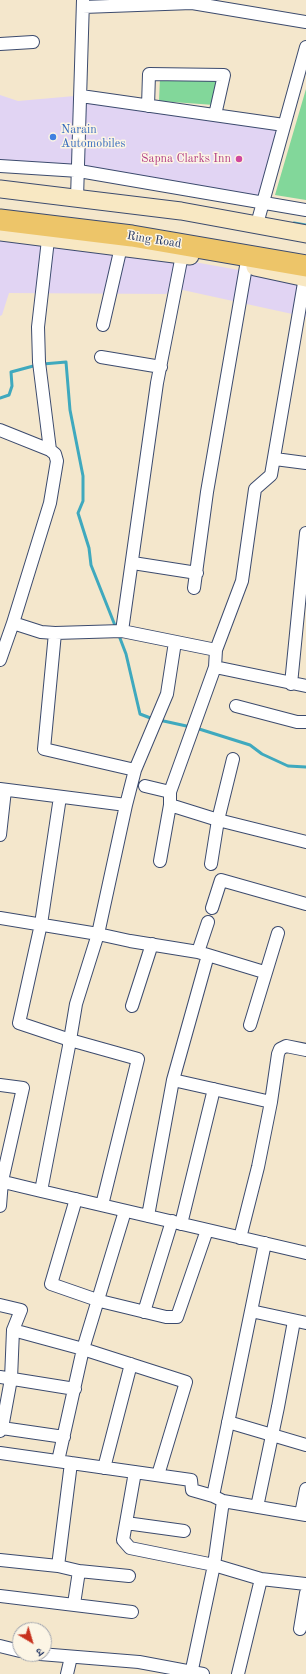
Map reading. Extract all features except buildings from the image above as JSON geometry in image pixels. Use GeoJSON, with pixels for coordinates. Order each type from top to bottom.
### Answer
{"type":"FeatureCollection","features":[{"type":"Feature","properties":{"kind":"highway","name":"Ring Road"},"geometry":{"type":"LineString","coordinates":[[0,206],[131,222],[306,252]]}},
{"type":"Feature","properties":{"kind":"highway","name":"Ring Road"},"geometry":{"type":"LineString","coordinates":[[0,220],[49,232],[132,236],[306,274]]}},
{"type":"Feature","properties":{"kind":"street"},"geometry":{"type":"LineString","coordinates":[[77,194],[83,4],[206,2],[250,6],[306,22]]}},
{"type":"Feature","properties":{"kind":"street"},"geometry":{"type":"LineString","coordinates":[[0,44],[33,42]]}},
{"type":"Feature","properties":{"kind":"street"},"geometry":{"type":"LineString","coordinates":[[259,215],[306,47]]}},
{"type":"Feature","properties":{"kind":"street"},"geometry":{"type":"LineString","coordinates":[[148,106],[149,74],[224,75],[215,115]]}},
{"type":"Feature","properties":{"kind":"street"},"geometry":{"type":"LineString","coordinates":[[81,96],[284,125]]}},
{"type":"Feature","properties":{"kind":"street"},"geometry":{"type":"LineString","coordinates":[[0,166],[78,173],[184,188],[306,234]]}},
{"type":"Feature","properties":{"kind":"street"},"geometry":{"type":"LineString","coordinates":[[0,189],[77,194],[181,211],[259,215],[306,210]]}},
{"type":"Feature","properties":{"kind":"street"},"geometry":{"type":"LineString","coordinates":[[0,232],[49,232],[121,247],[182,255],[247,260],[207,492],[194,588]]}},
{"type":"Feature","properties":{"kind":"street"},"geometry":{"type":"LineString","coordinates":[[49,232],[38,327],[39,365],[50,450]]}},
{"type":"Feature","properties":{"kind":"street"},"geometry":{"type":"LineString","coordinates":[[103,325],[121,247]]}},
{"type":"Feature","properties":{"kind":"street"},"geometry":{"type":"LineString","coordinates":[[122,630],[133,563],[157,383],[182,255]]}},
{"type":"Feature","properties":{"kind":"street"},"geometry":{"type":"LineString","coordinates":[[160,861],[170,805],[170,792],[215,667],[216,650],[242,581],[256,489],[271,475],[306,274]]}},
{"type":"Feature","properties":{"kind":"street"},"geometry":{"type":"LineString","coordinates":[[101,358],[161,367]]}},
{"type":"Feature","properties":{"kind":"street"},"geometry":{"type":"LineString","coordinates":[[0,430],[50,450],[55,454],[57,461],[50,503],[0,660]]}},
{"type":"Feature","properties":{"kind":"street"},"geometry":{"type":"LineString","coordinates":[[274,459],[306,462]]}},
{"type":"Feature","properties":{"kind":"street"},"geometry":{"type":"LineString","coordinates":[[291,684],[306,533]]}},
{"type":"Feature","properties":{"kind":"street"},"geometry":{"type":"LineString","coordinates":[[133,563],[197,572]]}},
{"type":"Feature","properties":{"kind":"street"},"geometry":{"type":"LineString","coordinates":[[13,623],[41,632],[55,633],[122,630],[216,650]]}},
{"type":"Feature","properties":{"kind":"street"},"geometry":{"type":"LineString","coordinates":[[55,633],[44,749],[135,770]]}},
{"type":"Feature","properties":{"kind":"street"},"geometry":{"type":"LineString","coordinates":[[41,1191],[76,1004],[98,934],[135,770],[167,694],[175,642]]}},
{"type":"Feature","properties":{"kind":"street"},"geometry":{"type":"LineString","coordinates":[[215,667],[306,686]]}},
{"type":"Feature","properties":{"kind":"street"},"geometry":{"type":"LineString","coordinates":[[236,706],[297,722],[306,722]]}},
{"type":"Feature","properties":{"kind":"street"},"geometry":{"type":"LineString","coordinates":[[211,864],[218,820],[233,759]]}},
{"type":"Feature","properties":{"kind":"street"},"geometry":{"type":"LineString","coordinates":[[145,786],[170,792]]}},
{"type":"Feature","properties":{"kind":"street"},"geometry":{"type":"LineString","coordinates":[[0,835],[3,789],[126,805]]}},
{"type":"Feature","properties":{"kind":"street"},"geometry":{"type":"LineString","coordinates":[[60,797],[41,924],[19,1023],[70,1040],[138,1058],[102,1205]]}},
{"type":"Feature","properties":{"kind":"street"},"geometry":{"type":"LineString","coordinates":[[170,805],[218,820],[306,842]]}},
{"type":"Feature","properties":{"kind":"street"},"geometry":{"type":"LineString","coordinates":[[212,908],[221,880],[306,904]]}},
{"type":"Feature","properties":{"kind":"street"},"geometry":{"type":"LineString","coordinates":[[0,918],[203,953],[264,972]]}},
{"type":"Feature","properties":{"kind":"street"},"geometry":{"type":"LineString","coordinates":[[148,1216],[174,1080],[203,953],[208,922]]}},
{"type":"Feature","properties":{"kind":"street"},"geometry":{"type":"LineString","coordinates":[[250,1024],[264,972],[278,933]]}},
{"type":"Feature","properties":{"kind":"street"},"geometry":{"type":"LineString","coordinates":[[132,1006],[152,944]]}},
{"type":"Feature","properties":{"kind":"street"},"geometry":{"type":"LineString","coordinates":[[240,1238],[258,1167],[271,1102],[278,1054],[280,1049],[286,1046],[306,1050]]}},
{"type":"Feature","properties":{"kind":"street"},"geometry":{"type":"LineString","coordinates":[[174,1080],[271,1102]]}},
{"type":"Feature","properties":{"kind":"street"},"geometry":{"type":"LineString","coordinates":[[0,1085],[23,1088],[1,1181],[0,1206]]}},
{"type":"Feature","properties":{"kind":"street"},"geometry":{"type":"LineString","coordinates":[[144,1312],[176,1222],[214,1089]]}},
{"type":"Feature","properties":{"kind":"street"},"geometry":{"type":"LineString","coordinates":[[1,1181],[306,1253]]}},
{"type":"Feature","properties":{"kind":"street"},"geometry":{"type":"LineString","coordinates":[[76,1199],[51,1284],[98,1300],[144,1312],[166,1317],[177,1317],[207,1230]]}},
{"type":"Feature","properties":{"kind":"street"},"geometry":{"type":"LineString","coordinates":[[58,1461],[83,1349],[126,1210]]}},
{"type":"Feature","properties":{"kind":"street"},"geometry":{"type":"LineString","coordinates":[[52,1655],[71,1656],[138,1668],[195,1673],[214,1564],[218,1499],[228,1422],[265,1243]]}},
{"type":"Feature","properties":{"kind":"street"},"geometry":{"type":"LineString","coordinates":[[0,1305],[21,1310],[12,1330],[1,1429],[64,1437]]}},
{"type":"Feature","properties":{"kind":"street"},"geometry":{"type":"LineString","coordinates":[[251,1311],[300,1322],[272,1435],[257,1507]]}},
{"type":"Feature","properties":{"kind":"street"},"geometry":{"type":"LineString","coordinates":[[12,1330],[83,1349],[186,1382],[158,1475]]}},
{"type":"Feature","properties":{"kind":"street"},"geometry":{"type":"LineString","coordinates":[[104,1468],[131,1364]]}},
{"type":"Feature","properties":{"kind":"street"},"geometry":{"type":"LineString","coordinates":[[6,1378],[74,1388]]}},
{"type":"Feature","properties":{"kind":"street"},"geometry":{"type":"LineString","coordinates":[[228,1422],[306,1445]]}},
{"type":"Feature","properties":{"kind":"street"},"geometry":{"type":"LineString","coordinates":[[0,1453],[191,1480],[192,1490],[218,1499],[304,1515],[306,1489]]}},
{"type":"Feature","properties":{"kind":"street"},"geometry":{"type":"LineString","coordinates":[[58,1566],[71,1463]]}},
{"type":"Feature","properties":{"kind":"street"},"geometry":{"type":"LineString","coordinates":[[135,1472],[123,1540],[130,1548],[214,1564],[261,1579],[306,1584]]}},
{"type":"Feature","properties":{"kind":"street"},"geometry":{"type":"LineString","coordinates":[[126,1523],[184,1531]]}},
{"type":"Feature","properties":{"kind":"street"},"geometry":{"type":"LineString","coordinates":[[0,1560],[129,1576]]}},
{"type":"Feature","properties":{"kind":"street"},"geometry":{"type":"LineString","coordinates":[[74,1604],[79,1571]]}},
{"type":"Feature","properties":{"kind":"street"},"geometry":{"type":"LineString","coordinates":[[238,1674],[261,1579]]}},
{"type":"Feature","properties":{"kind":"street"},"geometry":{"type":"LineString","coordinates":[[300,1629],[306,1593]]}},
{"type":"Feature","properties":{"kind":"street"},"geometry":{"type":"LineString","coordinates":[[0,1596],[132,1612]]}},
{"type":"Feature","properties":{"kind":"street"},"geometry":{"type":"LineString","coordinates":[[0,1646],[12,1649]]}},
{"type":"Feature","properties":{"kind":"street"},"geometry":{"type":"LineString","coordinates":[[67,1674],[71,1656]]}},
{"type":"Feature","properties":{"kind":"shaded area"},"geometry":{"type":"Polygon","coordinates":[[[0,95],[18,101],[86,95],[280,127],[261,201],[0,163],[0,95]]]}},
{"type":"Feature","properties":{"kind":"shaded area"},"geometry":{"type":"Polygon","coordinates":[[[0,236],[179,258],[173,288],[166,294],[9,293],[2,315],[0,316],[0,236]]]}},
{"type":"Feature","properties":{"kind":"shaded area"},"geometry":{"type":"Polygon","coordinates":[[[183,260],[306,282],[306,317],[178,289],[183,260]]]}},
{"type":"Feature","properties":{"kind":"green space"},"geometry":{"type":"Polygon","coordinates":[[[160,78],[220,78],[214,105],[159,101],[160,78]]]}},
{"type":"Feature","properties":{"kind":"green space"},"geometry":{"type":"Polygon","coordinates":[[[306,89],[306,200],[275,195],[306,89]]]}},
{"type":"Feature","properties":{"kind":"waterway"},"geometry":{"type":"LineString","coordinates":[[294,223],[306,225]]}},
{"type":"Feature","properties":{"kind":"waterway"},"geometry":{"type":"LineString","coordinates":[[43,364],[66,362],[70,410],[83,476],[83,501],[78,513],[89,548],[91,565],[116,628]]}},
{"type":"Feature","properties":{"kind":"waterway"},"geometry":{"type":"LineString","coordinates":[[0,398],[9,395],[12,386],[11,372],[37,365]]}},
{"type":"Feature","properties":{"kind":"waterway"},"geometry":{"type":"LineString","coordinates":[[118,633],[126,654],[140,714],[153,719]]}},
{"type":"Feature","properties":{"kind":"waterway"},"geometry":{"type":"LineString","coordinates":[[159,720],[191,727]]}},
{"type":"Feature","properties":{"kind":"waterway"},"geometry":{"type":"LineString","coordinates":[[196,728],[250,745],[262,754],[288,766],[306,767]]}},
{"type":"Feature","properties":{"kind":"place","name":"Narain Automobiles"},"geometry":{"type":"Point","coordinates":[53,137]}},
{"type":"Feature","properties":{"kind":"place","name":"Sapna Clarks Inn"},"geometry":{"type":"Point","coordinates":[239,159]}}]}
